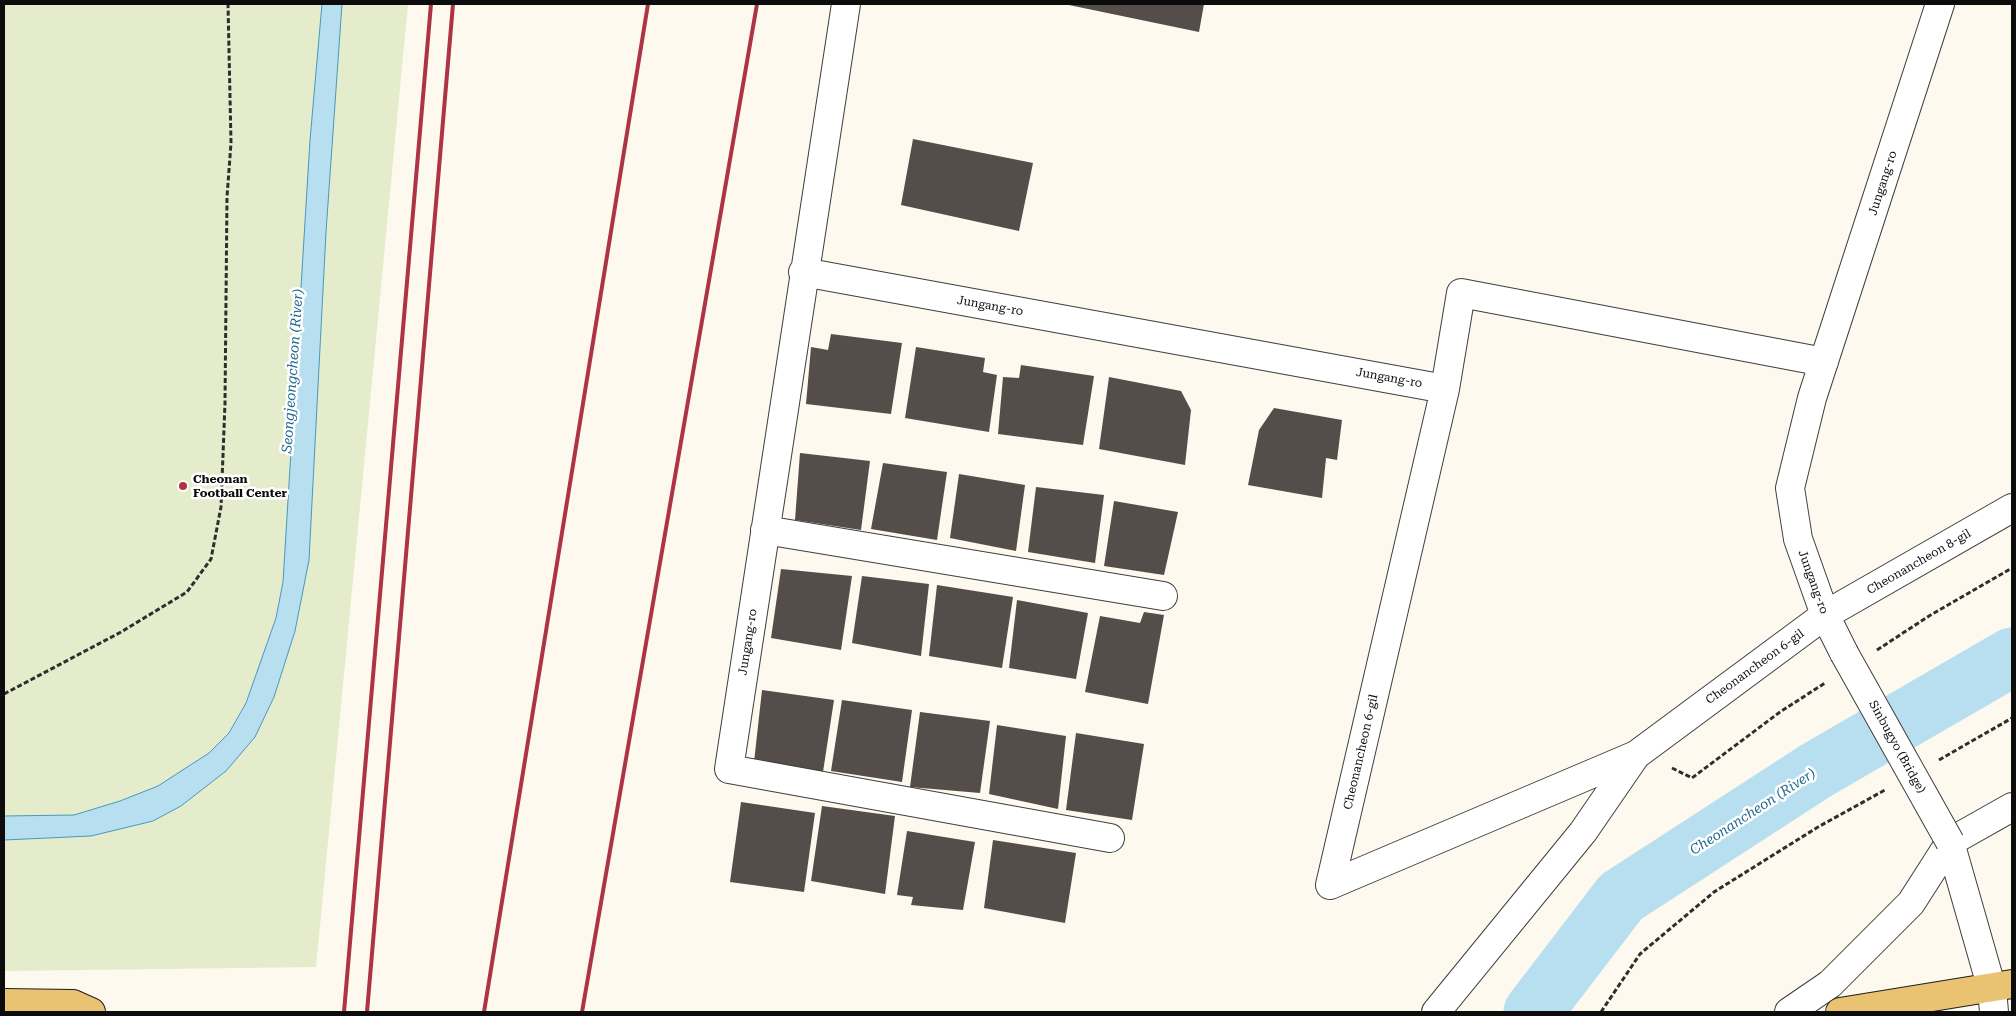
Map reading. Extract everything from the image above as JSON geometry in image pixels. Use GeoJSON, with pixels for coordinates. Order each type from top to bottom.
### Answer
{"type":"FeatureCollection","features":[{"type":"Feature","properties":{"kind":"main road"},"geometry":{"type":"LineString","coordinates":[[1840,1012],[2000,995]]}},
{"type":"Feature","properties":{"kind":"main road"},"geometry":{"type":"LineString","coordinates":[[4,1003],[73,1004],[91,1012]]}},
{"type":"Feature","properties":{"kind":"street"},"geometry":{"type":"LineString","coordinates":[[846,4],[803,272],[765,530],[1163,596]]}},
{"type":"Feature","properties":{"kind":"street","name":"Jungang-ro"},"geometry":{"type":"LineString","coordinates":[[1844,653],[1825,615],[1798,539],[1790,488],[1812,398],[1940,4]]}},
{"type":"Feature","properties":{"kind":"street","name":"Jungang-ro"},"geometry":{"type":"LineString","coordinates":[[803,272],[1445,388]]}},
{"type":"Feature","properties":{"kind":"street","name":"Cheonancheon 6-gil"},"geometry":{"type":"LineString","coordinates":[[1824,362],[1461,293],[1445,388],[1330,885],[1636,755],[1825,615]]}},
{"type":"Feature","properties":{"kind":"street","name":"Cheonancheon 8-gil"},"geometry":{"type":"LineString","coordinates":[[1825,615],[2012,508]]}},
{"type":"Feature","properties":{"kind":"street","name":"Jungang-ro"},"geometry":{"type":"LineString","coordinates":[[765,530],[729,769],[1110,838]]}},
{"type":"Feature","properties":{"kind":"street","name":"Sinbugyo (Bridge)"},"geometry":{"type":"LineString","coordinates":[[1844,653],[1950,842]]}},
{"type":"Feature","properties":{"kind":"street","name":"Cheonancheon 6-gil"},"geometry":{"type":"LineString","coordinates":[[1436,1012],[1582,832],[1636,755]]}},
{"type":"Feature","properties":{"kind":"street"},"geometry":{"type":"LineString","coordinates":[[1789,1012],[1830,984],[1911,903],[1950,842],[2012,807]]}},
{"type":"Feature","properties":{"kind":"street"},"geometry":{"type":"LineString","coordinates":[[1950,842],[2000,995]]}},
{"type":"Feature","properties":{"kind":"path"},"geometry":{"type":"LineString","coordinates":[[4,694],[121,632],[187,592],[211,559],[220,507],[225,403],[227,196],[231,143],[228,4]]}},
{"type":"Feature","properties":{"kind":"path"},"geometry":{"type":"LineString","coordinates":[[1931,765],[2012,718]]}},
{"type":"Feature","properties":{"kind":"path"},"geometry":{"type":"LineString","coordinates":[[1601,1012],[1640,954],[1714,892],[1818,827],[1887,789]]}},
{"type":"Feature","properties":{"kind":"green space","name":"Cheonan Football Center"},"geometry":{"type":"Polygon","coordinates":[[[4,4],[408,4],[316,967],[4,971],[4,4]]]}},
{"type":"Feature","properties":{"kind":"water"},"geometry":{"type":"Polygon","coordinates":[[[322,4],[342,4],[326,232],[309,560],[295,631],[274,697],[255,737],[226,771],[181,806],[153,821],[91,836],[4,840],[4,816],[74,815],[120,801],[158,786],[209,753],[229,733],[246,703],[276,618],[283,582],[310,140],[322,4]]]}},
{"type":"Feature","properties":{"kind":"building"},"geometry":{"type":"Polygon","coordinates":[[[1064,4],[1204,4],[1199,32],[1064,4]]]}},
{"type":"Feature","properties":{"kind":"building"},"geometry":{"type":"Polygon","coordinates":[[[913,139],[1033,163],[1019,231],[901,205],[913,139]]]}},
{"type":"Feature","properties":{"kind":"building"},"geometry":{"type":"Polygon","coordinates":[[[831,334],[902,343],[891,414],[806,404],[811,347],[828,350],[831,334]]]}},
{"type":"Feature","properties":{"kind":"building"},"geometry":{"type":"Polygon","coordinates":[[[916,347],[985,358],[983,372],[997,375],[989,432],[905,418],[916,347]]]}},
{"type":"Feature","properties":{"kind":"building"},"geometry":{"type":"Polygon","coordinates":[[[1021,365],[1094,376],[1083,445],[998,434],[1003,377],[1019,378],[1021,365]]]}},
{"type":"Feature","properties":{"kind":"building"},"geometry":{"type":"Polygon","coordinates":[[[1109,377],[1181,391],[1191,410],[1185,465],[1099,449],[1109,377]]]}},
{"type":"Feature","properties":{"kind":"building"},"geometry":{"type":"Polygon","coordinates":[[[1274,408],[1342,420],[1337,460],[1326,458],[1322,498],[1248,485],[1259,430],[1274,408]]]}},
{"type":"Feature","properties":{"kind":"building"},"geometry":{"type":"Polygon","coordinates":[[[800,453],[870,461],[861,530],[795,520],[800,453]]]}},
{"type":"Feature","properties":{"kind":"building"},"geometry":{"type":"Polygon","coordinates":[[[883,463],[947,472],[937,540],[871,529],[883,463]]]}},
{"type":"Feature","properties":{"kind":"building"},"geometry":{"type":"Polygon","coordinates":[[[959,474],[1025,485],[1016,551],[950,538],[959,474]]]}},
{"type":"Feature","properties":{"kind":"building"},"geometry":{"type":"Polygon","coordinates":[[[1036,487],[1104,495],[1095,563],[1028,552],[1036,487]]]}},
{"type":"Feature","properties":{"kind":"building"},"geometry":{"type":"Polygon","coordinates":[[[1114,501],[1178,512],[1164,575],[1104,566],[1114,501]]]}},
{"type":"Feature","properties":{"kind":"building"},"geometry":{"type":"Polygon","coordinates":[[[781,569],[852,576],[841,650],[771,638],[781,569]]]}},
{"type":"Feature","properties":{"kind":"building"},"geometry":{"type":"Polygon","coordinates":[[[862,576],[929,584],[921,656],[852,643],[862,576]]]}},
{"type":"Feature","properties":{"kind":"building"},"geometry":{"type":"Polygon","coordinates":[[[937,585],[1013,597],[1002,668],[929,656],[937,585]]]}},
{"type":"Feature","properties":{"kind":"building"},"geometry":{"type":"Polygon","coordinates":[[[1017,600],[1088,613],[1076,679],[1009,668],[1017,600]]]}},
{"type":"Feature","properties":{"kind":"building"},"geometry":{"type":"Polygon","coordinates":[[[1144,612],[1164,615],[1148,704],[1085,692],[1100,616],[1140,623],[1144,612]]]}},
{"type":"Feature","properties":{"kind":"building"},"geometry":{"type":"Polygon","coordinates":[[[762,690],[834,700],[823,772],[754,762],[762,690]]]}},
{"type":"Feature","properties":{"kind":"building"},"geometry":{"type":"Polygon","coordinates":[[[842,700],[912,710],[902,782],[831,771],[842,700]]]}},
{"type":"Feature","properties":{"kind":"building"},"geometry":{"type":"Polygon","coordinates":[[[920,712],[990,721],[980,793],[910,787],[920,712]]]}},
{"type":"Feature","properties":{"kind":"building"},"geometry":{"type":"Polygon","coordinates":[[[997,725],[1066,736],[1058,809],[989,794],[997,725]]]}},
{"type":"Feature","properties":{"kind":"building"},"geometry":{"type":"Polygon","coordinates":[[[1076,733],[1144,744],[1132,820],[1066,810],[1076,733]]]}},
{"type":"Feature","properties":{"kind":"building"},"geometry":{"type":"Polygon","coordinates":[[[741,802],[815,813],[804,892],[730,882],[741,802]]]}},
{"type":"Feature","properties":{"kind":"building"},"geometry":{"type":"Polygon","coordinates":[[[822,806],[895,816],[885,894],[811,881],[822,806]]]}},
{"type":"Feature","properties":{"kind":"building"},"geometry":{"type":"Polygon","coordinates":[[[907,831],[975,842],[963,910],[911,905],[913,897],[897,895],[907,831]]]}},
{"type":"Feature","properties":{"kind":"building"},"geometry":{"type":"Polygon","coordinates":[[[993,840],[1076,853],[1065,923],[984,908],[993,840]]]}},
{"type":"Feature","properties":{"kind":"waterway","name":"Cheonancheon (River)"},"geometry":{"type":"LineString","coordinates":[[1533,1012],[1621,897],[1817,770],[2012,657]]}},
{"type":"Feature","properties":{"kind":"railway"},"geometry":{"type":"LineString","coordinates":[[344,1012],[431,4]]}},
{"type":"Feature","properties":{"kind":"railway"},"geometry":{"type":"LineString","coordinates":[[367,1012],[453,4]]}},
{"type":"Feature","properties":{"kind":"railway"},"geometry":{"type":"LineString","coordinates":[[484,1012],[648,4]]}},
{"type":"Feature","properties":{"kind":"railway"},"geometry":{"type":"LineString","coordinates":[[582,1012],[757,4]]}},
{"type":"Feature","properties":{"kind":"place","name":"Cheonan Football Center"},"geometry":{"type":"Point","coordinates":[183,486]}},
{"type":"Feature","properties":{"kind":"water label","name":"Seongjeongcheon (River)"},"geometry":{"type":"Point","coordinates":[293,371]}}]}
